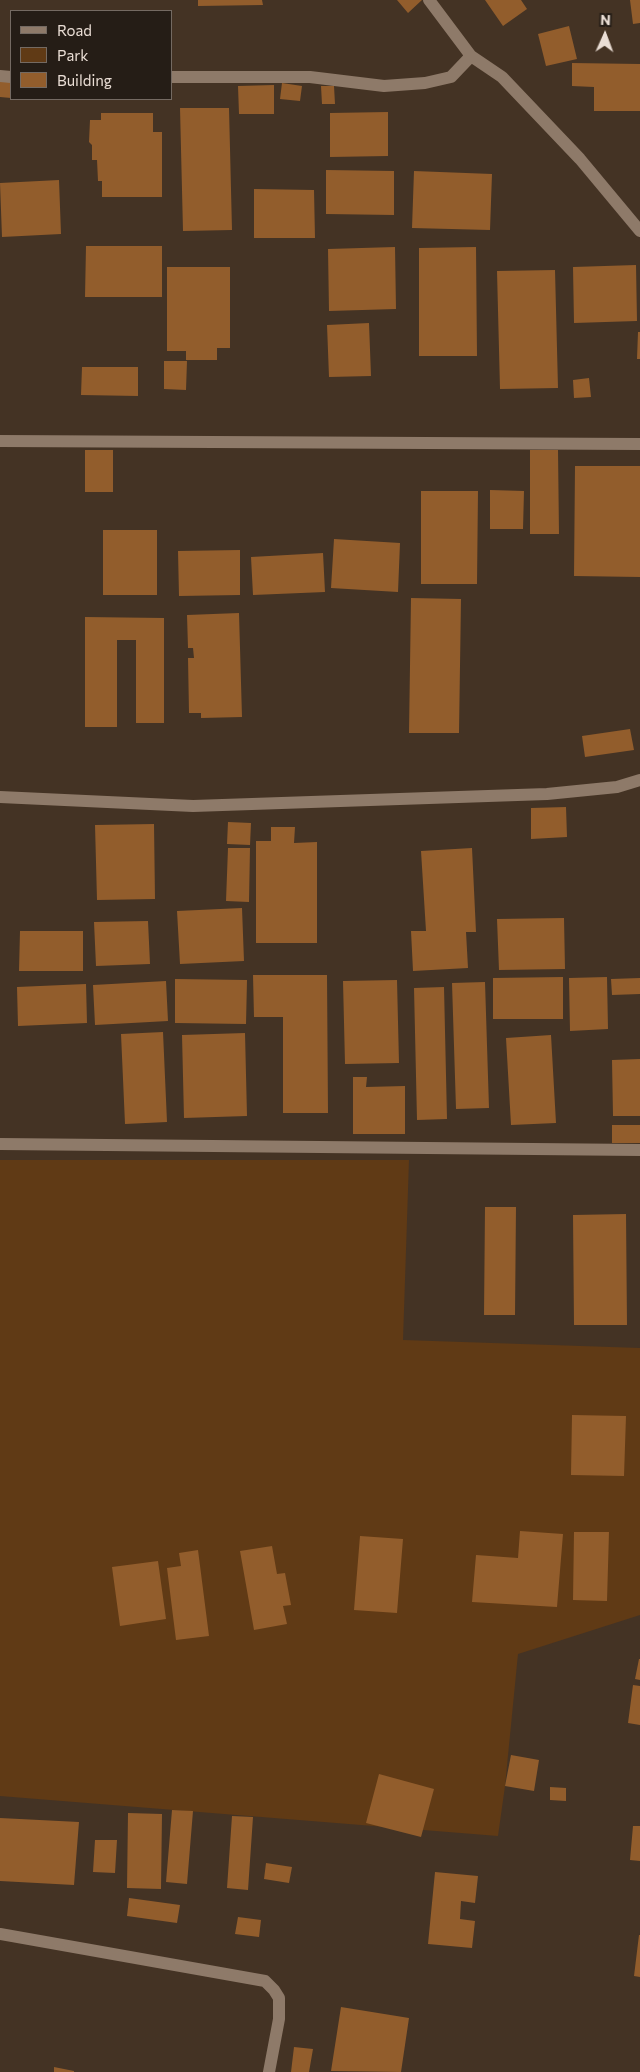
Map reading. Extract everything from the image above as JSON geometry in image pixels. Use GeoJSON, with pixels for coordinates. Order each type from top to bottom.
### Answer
{"type":"FeatureCollection","features":[{"type":"Feature","properties":{"kind":"street"},"geometry":{"type":"LineString","coordinates":[[429,0],[471,56],[502,77],[580,159],[640,231]]}},
{"type":"Feature","properties":{"kind":"street"},"geometry":{"type":"LineString","coordinates":[[172,77],[310,77],[384,86],[425,83],[452,77],[471,56]]}},
{"type":"Feature","properties":{"kind":"street"},"geometry":{"type":"LineString","coordinates":[[0,441],[640,444]]}},
{"type":"Feature","properties":{"kind":"street"},"geometry":{"type":"LineString","coordinates":[[0,797],[203,806],[547,794],[617,787],[640,780]]}},
{"type":"Feature","properties":{"kind":"street"},"geometry":{"type":"LineString","coordinates":[[0,1144],[640,1150]]}},
{"type":"Feature","properties":{"kind":"street"},"geometry":{"type":"LineString","coordinates":[[0,1934],[265,1981],[279,1998],[279,2019],[269,2072]]}},
{"type":"Feature","properties":{"kind":"green space"},"geometry":{"type":"Polygon","coordinates":[[[0,1160],[409,1160],[403,1340],[640,1348],[640,1615],[518,1654],[498,1836],[0,1796],[0,1160]]]}},
{"type":"Feature","properties":{"kind":"building"},"geometry":{"type":"Polygon","coordinates":[[[198,0],[262,0],[263,5],[198,6],[198,0]]]}},
{"type":"Feature","properties":{"kind":"building"},"geometry":{"type":"Polygon","coordinates":[[[397,0],[422,0],[408,13],[397,0]]]}},
{"type":"Feature","properties":{"kind":"building"},"geometry":{"type":"Polygon","coordinates":[[[485,0],[521,0],[527,9],[503,26],[485,0]]]}},
{"type":"Feature","properties":{"kind":"building"},"geometry":{"type":"Polygon","coordinates":[[[630,0],[640,0],[640,23],[633,24],[630,0]]]}},
{"type":"Feature","properties":{"kind":"building"},"geometry":{"type":"Polygon","coordinates":[[[569,26],[577,59],[546,66],[538,34],[569,26]]]}},
{"type":"Feature","properties":{"kind":"building"},"geometry":{"type":"Polygon","coordinates":[[[572,63],[640,64],[640,111],[594,111],[594,87],[572,86],[572,63]]]}},
{"type":"Feature","properties":{"kind":"building"},"geometry":{"type":"Polygon","coordinates":[[[0,81],[10,81],[10,98],[0,97],[0,81]]]}},
{"type":"Feature","properties":{"kind":"building"},"geometry":{"type":"Polygon","coordinates":[[[282,83],[302,86],[300,101],[280,99],[282,83]]]}},
{"type":"Feature","properties":{"kind":"building"},"geometry":{"type":"Polygon","coordinates":[[[274,85],[274,114],[239,114],[238,86],[274,85]]]}},
{"type":"Feature","properties":{"kind":"building"},"geometry":{"type":"Polygon","coordinates":[[[321,86],[334,86],[335,104],[322,104],[321,86]]]}},
{"type":"Feature","properties":{"kind":"building"},"geometry":{"type":"Polygon","coordinates":[[[180,108],[229,108],[232,230],[183,231],[180,108]]]}},
{"type":"Feature","properties":{"kind":"building"},"geometry":{"type":"Polygon","coordinates":[[[388,112],[388,156],[330,157],[330,113],[388,112]]]}},
{"type":"Feature","properties":{"kind":"building"},"geometry":{"type":"Polygon","coordinates":[[[101,113],[153,113],[153,132],[162,132],[162,197],[102,197],[102,181],[98,181],[97,160],[92,160],[92,145],[89,142],[90,120],[101,120],[101,113]]]}},
{"type":"Feature","properties":{"kind":"building"},"geometry":{"type":"Polygon","coordinates":[[[326,170],[394,171],[394,215],[326,214],[326,170]]]}},
{"type":"Feature","properties":{"kind":"building"},"geometry":{"type":"Polygon","coordinates":[[[414,171],[492,174],[490,230],[412,228],[414,171]]]}},
{"type":"Feature","properties":{"kind":"building"},"geometry":{"type":"Polygon","coordinates":[[[59,180],[61,234],[2,237],[0,183],[59,180]]]}},
{"type":"Feature","properties":{"kind":"building"},"geometry":{"type":"Polygon","coordinates":[[[254,189],[314,190],[315,238],[254,238],[254,189]]]}},
{"type":"Feature","properties":{"kind":"building"},"geometry":{"type":"Polygon","coordinates":[[[86,246],[162,246],[162,297],[85,297],[86,246]]]}},
{"type":"Feature","properties":{"kind":"building"},"geometry":{"type":"Polygon","coordinates":[[[395,247],[396,309],[329,311],[328,249],[395,247]]]}},
{"type":"Feature","properties":{"kind":"building"},"geometry":{"type":"Polygon","coordinates":[[[476,247],[477,356],[419,356],[419,248],[476,247]]]}},
{"type":"Feature","properties":{"kind":"building"},"geometry":{"type":"Polygon","coordinates":[[[636,265],[637,321],[574,323],[573,267],[636,265]]]}},
{"type":"Feature","properties":{"kind":"building"},"geometry":{"type":"Polygon","coordinates":[[[167,267],[230,267],[230,348],[217,348],[217,360],[186,360],[186,351],[167,351],[167,267]]]}},
{"type":"Feature","properties":{"kind":"building"},"geometry":{"type":"Polygon","coordinates":[[[555,270],[558,388],[500,389],[497,271],[555,270]]]}},
{"type":"Feature","properties":{"kind":"building"},"geometry":{"type":"Polygon","coordinates":[[[369,323],[371,376],[329,377],[327,325],[369,323]]]}},
{"type":"Feature","properties":{"kind":"building"},"geometry":{"type":"Polygon","coordinates":[[[638,332],[640,332],[640,359],[637,359],[638,332]]]}},
{"type":"Feature","properties":{"kind":"building"},"geometry":{"type":"Polygon","coordinates":[[[164,361],[187,361],[186,390],[164,389],[164,361]]]}},
{"type":"Feature","properties":{"kind":"building"},"geometry":{"type":"Polygon","coordinates":[[[82,367],[138,367],[138,396],[81,395],[82,367]]]}},
{"type":"Feature","properties":{"kind":"building"},"geometry":{"type":"Polygon","coordinates":[[[589,378],[591,397],[574,398],[573,380],[589,378]]]}},
{"type":"Feature","properties":{"kind":"building"},"geometry":{"type":"Polygon","coordinates":[[[85,450],[113,450],[113,492],[85,492],[85,450]]]}},
{"type":"Feature","properties":{"kind":"building"},"geometry":{"type":"Polygon","coordinates":[[[530,450],[558,450],[559,534],[530,534],[530,450]]]}},
{"type":"Feature","properties":{"kind":"building"},"geometry":{"type":"Polygon","coordinates":[[[575,466],[640,466],[640,577],[574,576],[575,466]]]}},
{"type":"Feature","properties":{"kind":"building"},"geometry":{"type":"Polygon","coordinates":[[[490,490],[524,491],[523,529],[490,529],[490,490]]]}},
{"type":"Feature","properties":{"kind":"building"},"geometry":{"type":"Polygon","coordinates":[[[421,491],[478,491],[477,584],[421,584],[421,491]]]}},
{"type":"Feature","properties":{"kind":"building"},"geometry":{"type":"Polygon","coordinates":[[[103,530],[157,530],[157,595],[103,595],[103,530]]]}},
{"type":"Feature","properties":{"kind":"building"},"geometry":{"type":"Polygon","coordinates":[[[334,539],[400,543],[398,592],[331,588],[334,539]]]}},
{"type":"Feature","properties":{"kind":"building"},"geometry":{"type":"Polygon","coordinates":[[[240,550],[240,595],[179,596],[178,551],[240,550]]]}},
{"type":"Feature","properties":{"kind":"building"},"geometry":{"type":"Polygon","coordinates":[[[323,553],[325,592],[253,595],[251,557],[323,553]]]}},
{"type":"Feature","properties":{"kind":"building"},"geometry":{"type":"Polygon","coordinates":[[[411,598],[461,599],[459,733],[409,733],[411,598]]]}},
{"type":"Feature","properties":{"kind":"building"},"geometry":{"type":"Polygon","coordinates":[[[239,613],[242,717],[201,718],[201,713],[189,713],[188,658],[194,658],[193,648],[188,648],[187,615],[239,613]]]}},
{"type":"Feature","properties":{"kind":"building"},"geometry":{"type":"Polygon","coordinates":[[[85,617],[164,618],[164,723],[136,723],[136,640],[117,640],[117,727],[85,727],[85,617]]]}},
{"type":"Feature","properties":{"kind":"building"},"geometry":{"type":"Polygon","coordinates":[[[630,729],[634,750],[585,757],[582,736],[630,729]]]}},
{"type":"Feature","properties":{"kind":"building"},"geometry":{"type":"Polygon","coordinates":[[[566,807],[567,837],[531,839],[531,808],[566,807]]]}},
{"type":"Feature","properties":{"kind":"building"},"geometry":{"type":"Polygon","coordinates":[[[228,822],[251,823],[250,845],[227,844],[228,822]]]}},
{"type":"Feature","properties":{"kind":"building"},"geometry":{"type":"Polygon","coordinates":[[[154,824],[155,899],[97,900],[95,825],[154,824]]]}},
{"type":"Feature","properties":{"kind":"building"},"geometry":{"type":"Polygon","coordinates":[[[271,827],[295,827],[294,843],[317,842],[317,943],[256,943],[256,841],[271,841],[271,827]]]}},
{"type":"Feature","properties":{"kind":"building"},"geometry":{"type":"Polygon","coordinates":[[[228,848],[250,848],[249,902],[226,901],[228,848]]]}},
{"type":"Feature","properties":{"kind":"building"},"geometry":{"type":"Polygon","coordinates":[[[472,848],[476,932],[466,932],[468,968],[413,971],[411,931],[426,931],[421,851],[472,848]]]}},
{"type":"Feature","properties":{"kind":"building"},"geometry":{"type":"Polygon","coordinates":[[[242,908],[244,961],[180,964],[177,911],[242,908]]]}},
{"type":"Feature","properties":{"kind":"building"},"geometry":{"type":"Polygon","coordinates":[[[564,918],[565,969],[499,970],[497,919],[564,918]]]}},
{"type":"Feature","properties":{"kind":"building"},"geometry":{"type":"Polygon","coordinates":[[[148,921],[150,964],[96,966],[94,922],[148,921]]]}},
{"type":"Feature","properties":{"kind":"building"},"geometry":{"type":"Polygon","coordinates":[[[20,931],[83,931],[83,971],[19,971],[20,931]]]}},
{"type":"Feature","properties":{"kind":"building"},"geometry":{"type":"Polygon","coordinates":[[[253,975],[327,975],[328,1113],[283,1113],[283,1017],[254,1017],[253,975]]]}},
{"type":"Feature","properties":{"kind":"building"},"geometry":{"type":"Polygon","coordinates":[[[563,977],[563,1019],[493,1019],[493,978],[563,977]]]}},
{"type":"Feature","properties":{"kind":"building"},"geometry":{"type":"Polygon","coordinates":[[[607,977],[608,1029],[570,1031],[569,978],[607,977]]]}},
{"type":"Feature","properties":{"kind":"building"},"geometry":{"type":"Polygon","coordinates":[[[640,978],[640,994],[612,995],[611,979],[640,978]]]}},
{"type":"Feature","properties":{"kind":"building"},"geometry":{"type":"Polygon","coordinates":[[[175,979],[247,980],[246,1024],[175,1023],[175,979]]]}},
{"type":"Feature","properties":{"kind":"building"},"geometry":{"type":"Polygon","coordinates":[[[397,980],[399,1063],[345,1064],[343,981],[397,980]]]}},
{"type":"Feature","properties":{"kind":"building"},"geometry":{"type":"Polygon","coordinates":[[[166,981],[168,1021],[95,1025],[93,985],[166,981]]]}},
{"type":"Feature","properties":{"kind":"building"},"geometry":{"type":"Polygon","coordinates":[[[485,982],[489,1108],[456,1109],[452,983],[485,982]]]}},
{"type":"Feature","properties":{"kind":"building"},"geometry":{"type":"Polygon","coordinates":[[[86,984],[87,1023],[18,1026],[17,987],[86,984]]]}},
{"type":"Feature","properties":{"kind":"building"},"geometry":{"type":"Polygon","coordinates":[[[444,987],[447,1119],[417,1120],[414,988],[444,987]]]}},
{"type":"Feature","properties":{"kind":"building"},"geometry":{"type":"Polygon","coordinates":[[[163,1032],[167,1122],[125,1124],[121,1034],[163,1032]]]}},
{"type":"Feature","properties":{"kind":"building"},"geometry":{"type":"Polygon","coordinates":[[[245,1033],[247,1116],[184,1118],[182,1035],[245,1033]]]}},
{"type":"Feature","properties":{"kind":"building"},"geometry":{"type":"Polygon","coordinates":[[[551,1035],[556,1123],[511,1125],[506,1038],[551,1035]]]}},
{"type":"Feature","properties":{"kind":"building"},"geometry":{"type":"Polygon","coordinates":[[[640,1059],[640,1116],[613,1116],[612,1060],[640,1059]]]}},
{"type":"Feature","properties":{"kind":"building"},"geometry":{"type":"Polygon","coordinates":[[[353,1077],[367,1077],[366,1087],[405,1086],[405,1134],[353,1134],[353,1077]]]}},
{"type":"Feature","properties":{"kind":"building"},"geometry":{"type":"Polygon","coordinates":[[[612,1125],[640,1125],[640,1143],[612,1143],[612,1125]]]}},
{"type":"Feature","properties":{"kind":"building"},"geometry":{"type":"Polygon","coordinates":[[[485,1207],[516,1207],[515,1315],[484,1315],[485,1207]]]}},
{"type":"Feature","properties":{"kind":"building"},"geometry":{"type":"Polygon","coordinates":[[[626,1214],[627,1325],[574,1325],[573,1215],[626,1214]]]}},
{"type":"Feature","properties":{"kind":"building"},"geometry":{"type":"Polygon","coordinates":[[[572,1415],[626,1416],[624,1476],[571,1475],[572,1415]]]}},
{"type":"Feature","properties":{"kind":"building"},"geometry":{"type":"Polygon","coordinates":[[[520,1531],[563,1534],[557,1607],[472,1602],[476,1555],[518,1558],[520,1531]]]}},
{"type":"Feature","properties":{"kind":"building"},"geometry":{"type":"Polygon","coordinates":[[[574,1532],[609,1532],[607,1601],[573,1600],[574,1532]]]}},
{"type":"Feature","properties":{"kind":"building"},"geometry":{"type":"Polygon","coordinates":[[[360,1536],[403,1539],[397,1613],[354,1610],[360,1536]]]}},
{"type":"Feature","properties":{"kind":"building"},"geometry":{"type":"Polygon","coordinates":[[[272,1546],[277,1574],[285,1573],[291,1605],[283,1606],[287,1624],[254,1630],[240,1551],[272,1546]]]}},
{"type":"Feature","properties":{"kind":"building"},"geometry":{"type":"Polygon","coordinates":[[[198,1550],[209,1636],[176,1640],[167,1568],[181,1566],[179,1553],[198,1550]]]}},
{"type":"Feature","properties":{"kind":"building"},"geometry":{"type":"Polygon","coordinates":[[[158,1561],[166,1619],[120,1626],[112,1567],[158,1561]]]}},
{"type":"Feature","properties":{"kind":"building"},"geometry":{"type":"Polygon","coordinates":[[[640,1659],[640,1680],[635,1679],[640,1659]]]}},
{"type":"Feature","properties":{"kind":"building"},"geometry":{"type":"Polygon","coordinates":[[[633,1685],[640,1686],[640,1725],[628,1723],[633,1685]]]}},
{"type":"Feature","properties":{"kind":"building"},"geometry":{"type":"Polygon","coordinates":[[[511,1755],[539,1760],[534,1791],[505,1786],[511,1755]]]}},
{"type":"Feature","properties":{"kind":"building"},"geometry":{"type":"Polygon","coordinates":[[[379,1774],[434,1789],[421,1837],[366,1823],[379,1774]]]}},
{"type":"Feature","properties":{"kind":"building"},"geometry":{"type":"Polygon","coordinates":[[[550,1787],[566,1788],[566,1801],[550,1800],[550,1787]]]}},
{"type":"Feature","properties":{"kind":"building"},"geometry":{"type":"Polygon","coordinates":[[[172,1810],[193,1811],[187,1884],[166,1882],[172,1810]]]}},
{"type":"Feature","properties":{"kind":"building"},"geometry":{"type":"Polygon","coordinates":[[[128,1813],[162,1814],[161,1889],[127,1888],[128,1813]]]}},
{"type":"Feature","properties":{"kind":"building"},"geometry":{"type":"Polygon","coordinates":[[[232,1816],[253,1817],[248,1890],[227,1888],[232,1816]]]}},
{"type":"Feature","properties":{"kind":"building"},"geometry":{"type":"Polygon","coordinates":[[[0,1818],[79,1822],[74,1885],[0,1881],[0,1818]]]}},
{"type":"Feature","properties":{"kind":"building"},"geometry":{"type":"Polygon","coordinates":[[[633,1826],[640,1826],[640,1861],[630,1860],[633,1826]]]}},
{"type":"Feature","properties":{"kind":"building"},"geometry":{"type":"Polygon","coordinates":[[[95,1840],[117,1840],[115,1873],[93,1872],[95,1840]]]}},
{"type":"Feature","properties":{"kind":"building"},"geometry":{"type":"Polygon","coordinates":[[[266,1863],[292,1867],[289,1883],[264,1879],[266,1863]]]}},
{"type":"Feature","properties":{"kind":"building"},"geometry":{"type":"Polygon","coordinates":[[[435,1872],[478,1876],[475,1903],[461,1901],[460,1919],[475,1921],[472,1948],[428,1944],[435,1872]]]}},
{"type":"Feature","properties":{"kind":"building"},"geometry":{"type":"Polygon","coordinates":[[[129,1898],[180,1905],[177,1923],[127,1916],[129,1898]]]}},
{"type":"Feature","properties":{"kind":"building"},"geometry":{"type":"Polygon","coordinates":[[[238,1917],[261,1920],[259,1937],[235,1934],[238,1917]]]}},
{"type":"Feature","properties":{"kind":"building"},"geometry":{"type":"Polygon","coordinates":[[[640,1935],[640,1977],[634,1976],[640,1935]]]}},
{"type":"Feature","properties":{"kind":"building"},"geometry":{"type":"Polygon","coordinates":[[[341,2007],[409,2018],[401,2072],[331,2071],[341,2007]]]}},
{"type":"Feature","properties":{"kind":"building"},"geometry":{"type":"Polygon","coordinates":[[[294,2047],[313,2049],[309,2072],[291,2072],[294,2047]]]}},
{"type":"Feature","properties":{"kind":"building"},"geometry":{"type":"Polygon","coordinates":[[[54,2067],[74,2071],[74,2072],[54,2072],[54,2067]]]}}]}
